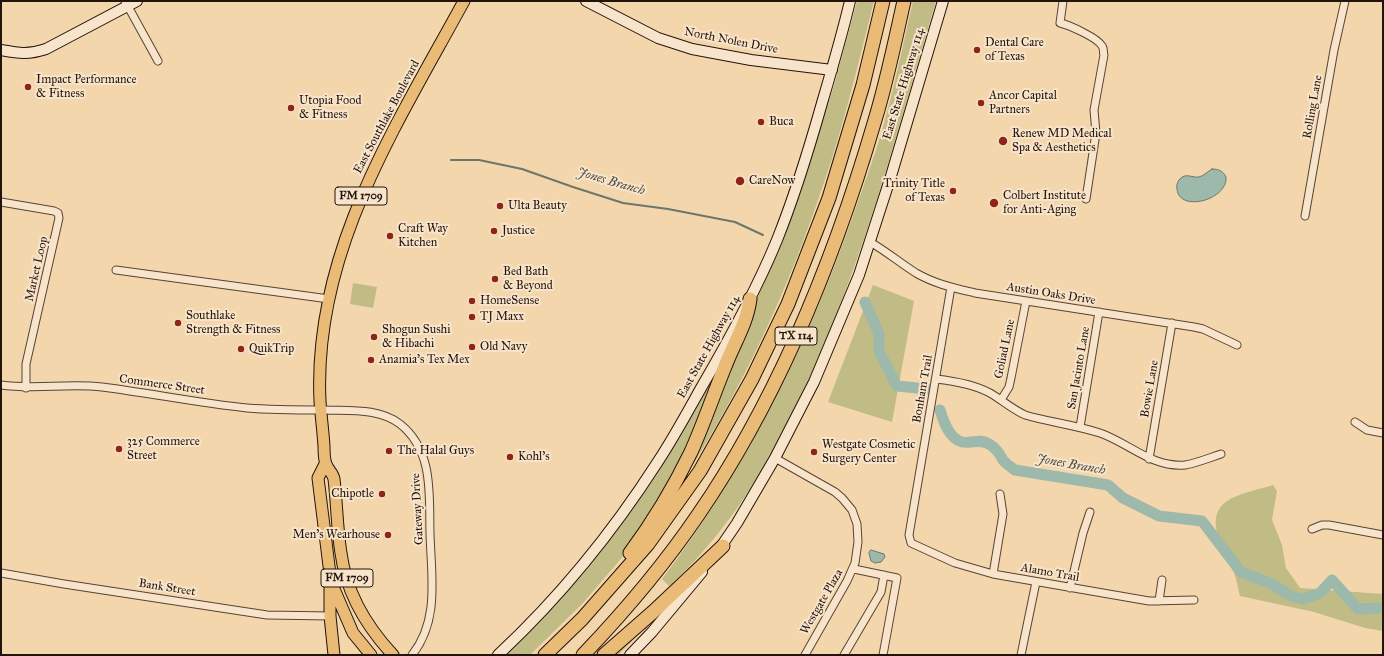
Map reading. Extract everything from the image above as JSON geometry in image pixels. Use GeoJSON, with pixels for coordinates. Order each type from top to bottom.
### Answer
{"type":"FeatureCollection","features":[{"type":"Feature","properties":{"kind":"highway","name":"TX 114"},"geometry":{"type":"LineString","coordinates":[[549,651],[582,619],[648,544],[700,471],[752,379],[788,304],[829,198],[863,85],[883,1]]}},
{"type":"Feature","properties":{"kind":"highway","name":"TX 114"},"geometry":{"type":"LineString","coordinates":[[583,655],[606,631],[647,583],[698,515],[754,422],[781,369],[829,259],[843,221],[875,119],[904,1]]}},
{"type":"Feature","properties":{"kind":"highway"},"geometry":{"type":"LineString","coordinates":[[549,651],[558,635],[586,606],[615,572],[644,534],[675,482],[691,452],[703,424],[726,362],[748,314],[750,300]]}},
{"type":"Feature","properties":{"kind":"highway"},"geometry":{"type":"LineString","coordinates":[[604,655],[653,612],[723,546]]}},
{"type":"Feature","properties":{"kind":"main road"},"geometry":{"type":"LineString","coordinates":[[1,50],[25,54],[35,53],[46,49],[126,4],[137,1]]}},
{"type":"Feature","properties":{"kind":"main road","name":"East Southlake Boulevard"},"geometry":{"type":"LineString","coordinates":[[393,655],[382,643],[358,606],[352,592],[341,555],[333,477],[325,464],[321,410],[321,363],[325,319],[336,270],[349,225],[364,190],[380,155],[464,1]]}},
{"type":"Feature","properties":{"kind":"main road","name":"North Nolen Drive"},"geometry":{"type":"LineString","coordinates":[[586,1],[658,38],[692,49],[751,60],[832,70]]}},
{"type":"Feature","properties":{"kind":"main road","name":"East State Highway 114"},"geometry":{"type":"LineString","coordinates":[[498,655],[571,580],[624,511],[657,464],[718,360],[750,300],[776,241],[796,190],[832,70],[850,1]]}},
{"type":"Feature","properties":{"kind":"main road","name":"East State Highway 114"},"geometry":{"type":"LineString","coordinates":[[630,655],[681,599],[723,546],[776,458],[814,382],[859,276],[891,176],[943,1]]}},
{"type":"Feature","properties":{"kind":"main road","name":"East Southlake Boulevard"},"geometry":{"type":"LineString","coordinates":[[325,464],[318,478],[331,582],[353,633],[371,655]]}},
{"type":"Feature","properties":{"kind":"main road"},"geometry":{"type":"LineString","coordinates":[[331,582],[330,616],[334,655]]}},
{"type":"Feature","properties":{"kind":"main road"},"geometry":{"type":"LineString","coordinates":[[330,616],[345,624],[353,633]]}},
{"type":"Feature","properties":{"kind":"street"},"geometry":{"type":"LineString","coordinates":[[1063,1],[1060,23],[1098,40],[1103,46],[1104,55],[1094,110],[1096,133],[1086,199]]}},
{"type":"Feature","properties":{"kind":"street","name":"Rolling Lane"},"geometry":{"type":"LineString","coordinates":[[1305,216],[1334,50],[1345,1]]}},
{"type":"Feature","properties":{"kind":"street"},"geometry":{"type":"LineString","coordinates":[[126,4],[158,61]]}},
{"type":"Feature","properties":{"kind":"street","name":"Market Loop"},"geometry":{"type":"LineString","coordinates":[[1,202],[54,211],[58,213],[59,218],[26,364],[26,388]]}},
{"type":"Feature","properties":{"kind":"street","name":"Austin Oaks Drive"},"geometry":{"type":"LineString","coordinates":[[870,242],[916,273],[932,281],[951,287],[975,293],[1203,329],[1237,345]]}},
{"type":"Feature","properties":{"kind":"street"},"geometry":{"type":"LineString","coordinates":[[116,270],[329,299]]}},
{"type":"Feature","properties":{"kind":"street","name":"Bonham Trail"},"geometry":{"type":"LineString","coordinates":[[910,541],[909,535],[951,287]]}},
{"type":"Feature","properties":{"kind":"street","name":"Goliad Lane"},"geometry":{"type":"LineString","coordinates":[[1001,400],[1009,387],[1026,301]]}},
{"type":"Feature","properties":{"kind":"street","name":"San Jacinto Lane"},"geometry":{"type":"LineString","coordinates":[[1080,427],[1099,312]]}},
{"type":"Feature","properties":{"kind":"street","name":"Bowie Lane"},"geometry":{"type":"LineString","coordinates":[[1149,459],[1172,324]]}},
{"type":"Feature","properties":{"kind":"street"},"geometry":{"type":"LineString","coordinates":[[936,379],[977,387],[1025,415],[1080,427],[1102,434],[1149,459],[1161,463],[1184,465],[1195,463],[1220,454]]}},
{"type":"Feature","properties":{"kind":"street","name":"Commerce Street"},"geometry":{"type":"LineString","coordinates":[[1,385],[26,388],[65,385],[101,387],[248,408],[321,410]]}},
{"type":"Feature","properties":{"kind":"street","name":"Gateway Drive"},"geometry":{"type":"LineString","coordinates":[[321,410],[359,410],[391,419],[408,432],[424,457],[427,468],[429,490],[431,609],[423,640],[412,655]]}},
{"type":"Feature","properties":{"kind":"street"},"geometry":{"type":"LineString","coordinates":[[1356,422],[1367,430],[1383,433]]}},
{"type":"Feature","properties":{"kind":"street","name":"Westgate Plaza"},"geometry":{"type":"LineString","coordinates":[[776,458],[836,492],[852,510],[857,524],[858,533],[854,569],[805,655]]}},
{"type":"Feature","properties":{"kind":"street"},"geometry":{"type":"LineString","coordinates":[[993,574],[1003,514],[1000,494]]}},
{"type":"Feature","properties":{"kind":"street"},"geometry":{"type":"LineString","coordinates":[[1070,588],[1083,533],[1090,512]]}},
{"type":"Feature","properties":{"kind":"street"},"geometry":{"type":"LineString","coordinates":[[1312,529],[1322,525],[1329,525],[1383,534]]}},
{"type":"Feature","properties":{"kind":"street","name":"Alamo Trail"},"geometry":{"type":"LineString","coordinates":[[910,541],[921,549],[955,563],[993,574],[1149,601],[1194,600]]}},
{"type":"Feature","properties":{"kind":"street"},"geometry":{"type":"LineString","coordinates":[[854,569],[897,578],[883,655]]}},
{"type":"Feature","properties":{"kind":"street","name":"Bank Street"},"geometry":{"type":"LineString","coordinates":[[1,573],[267,615],[330,616]]}},
{"type":"Feature","properties":{"kind":"street"},"geometry":{"type":"LineString","coordinates":[[844,655],[881,592],[884,575]]}},
{"type":"Feature","properties":{"kind":"street"},"geometry":{"type":"LineString","coordinates":[[1159,601],[1162,580]]}},
{"type":"Feature","properties":{"kind":"street"},"geometry":{"type":"LineString","coordinates":[[1021,655],[1036,582]]}},
{"type":"Feature","properties":{"kind":"shaded area"},"geometry":{"type":"Polygon","coordinates":[[[857,1],[874,1],[837,142],[822,190],[805,236],[787,282],[746,372],[697,458],[670,500],[771,266],[795,206],[833,89],[857,1]]]}},
{"type":"Feature","properties":{"kind":"shaded area"},"geometry":{"type":"Polygon","coordinates":[[[913,1],[936,1],[871,217],[853,271],[833,323],[811,375],[786,426],[749,491],[735,512],[704,550],[669,586],[662,579],[693,537],[722,493],[748,448],[773,402],[817,308],[837,259],[879,141],[913,1]]]}},
{"type":"Feature","properties":{"kind":"shaded area"},"geometry":{"type":"Polygon","coordinates":[[[1212,169],[1217,169],[1224,173],[1226,177],[1225,185],[1219,192],[1203,201],[1194,202],[1186,200],[1180,196],[1177,187],[1180,179],[1185,176],[1201,176],[1212,169]]]}},
{"type":"Feature","properties":{"kind":"shaded area"},"geometry":{"type":"Polygon","coordinates":[[[353,283],[377,287],[373,308],[350,304],[353,283]]]}},
{"type":"Feature","properties":{"kind":"shaded area"},"geometry":{"type":"Polygon","coordinates":[[[873,285],[914,301],[892,422],[828,402],[873,285]]]}},
{"type":"Feature","properties":{"kind":"shaded area"},"geometry":{"type":"Polygon","coordinates":[[[715,376],[682,461],[626,553],[583,603],[530,655],[503,655],[662,463],[715,376]]]}},
{"type":"Feature","properties":{"kind":"shaded area"},"geometry":{"type":"Polygon","coordinates":[[[1273,485],[1277,491],[1272,520],[1282,545],[1286,568],[1300,588],[1383,594],[1383,631],[1365,628],[1314,612],[1240,596],[1235,576],[1217,533],[1217,514],[1222,505],[1232,498],[1273,485]]]}},
{"type":"Feature","properties":{"kind":"shaded area"},"geometry":{"type":"Polygon","coordinates":[[[871,550],[884,554],[885,557],[881,562],[875,563],[871,561],[869,553],[871,550]]]}},
{"type":"Feature","properties":{"kind":"shaded area"},"geometry":{"type":"Polygon","coordinates":[[[652,621],[618,655],[611,655],[652,621]]]}},
{"type":"Feature","properties":{"kind":"waterway","name":"Jones Branch"},"geometry":{"type":"LineString","coordinates":[[451,160],[479,160],[522,169],[623,203],[668,209],[735,222],[763,235]]}},
{"type":"Feature","properties":{"kind":"waterway","name":"Jones Branch"},"geometry":{"type":"LineString","coordinates":[[865,302],[879,334],[879,351],[897,386],[927,389]]}},
{"type":"Feature","properties":{"kind":"waterway","name":"Jones Branch"},"geometry":{"type":"LineString","coordinates":[[940,410],[947,429],[957,440],[962,442],[982,441],[989,444],[994,447],[1003,460],[1015,470],[1108,485],[1123,498],[1159,516],[1202,521],[1241,572],[1270,583],[1291,596],[1303,599],[1320,593],[1332,580],[1358,609],[1383,608]]}},
{"type":"Feature","properties":{"kind":"place","name":"Dental Care of Texas"},"geometry":{"type":"Point","coordinates":[977,50]}},
{"type":"Feature","properties":{"kind":"place","name":"Impact Performance & Fitness"},"geometry":{"type":"Point","coordinates":[28,87]}},
{"type":"Feature","properties":{"kind":"place","name":"Ancor Capital Partners"},"geometry":{"type":"Point","coordinates":[981,103]}},
{"type":"Feature","properties":{"kind":"place","name":"Utopia Food & Fitness"},"geometry":{"type":"Point","coordinates":[291,108]}},
{"type":"Feature","properties":{"kind":"place","name":"Buca"},"geometry":{"type":"Point","coordinates":[761,122]}},
{"type":"Feature","properties":{"kind":"place","name":"Renew MD Medical Spa & Aesthetics"},"geometry":{"type":"Point","coordinates":[1003,141]}},
{"type":"Feature","properties":{"kind":"place","name":"CareNow"},"geometry":{"type":"Point","coordinates":[740,181]}},
{"type":"Feature","properties":{"kind":"place","name":"Trinity Title of Texas"},"geometry":{"type":"Point","coordinates":[953,191]}},
{"type":"Feature","properties":{"kind":"place","name":"Colbert Institute for Anti-Aging"},"geometry":{"type":"Point","coordinates":[994,203]}},
{"type":"Feature","properties":{"kind":"place","name":"Ulta Beauty"},"geometry":{"type":"Point","coordinates":[500,206]}},
{"type":"Feature","properties":{"kind":"place","name":"Justice"},"geometry":{"type":"Point","coordinates":[494,231]}},
{"type":"Feature","properties":{"kind":"place","name":"Craft Way Kitchen"},"geometry":{"type":"Point","coordinates":[390,236]}},
{"type":"Feature","properties":{"kind":"place","name":"Bed Bath & Beyond"},"geometry":{"type":"Point","coordinates":[495,279]}},
{"type":"Feature","properties":{"kind":"place","name":"HomeSense"},"geometry":{"type":"Point","coordinates":[472,301]}},
{"type":"Feature","properties":{"kind":"place","name":"TJ Maxx"},"geometry":{"type":"Point","coordinates":[472,317]}},
{"type":"Feature","properties":{"kind":"place","name":"Southlake Strength & Fitness"},"geometry":{"type":"Point","coordinates":[178,323]}},
{"type":"Feature","properties":{"kind":"place","name":"Shogun Sushi & Hibachi"},"geometry":{"type":"Point","coordinates":[374,337]}},
{"type":"Feature","properties":{"kind":"place","name":"Old Navy"},"geometry":{"type":"Point","coordinates":[472,347]}},
{"type":"Feature","properties":{"kind":"place","name":"QuikTrip"},"geometry":{"type":"Point","coordinates":[241,349]}},
{"type":"Feature","properties":{"kind":"place","name":"Anamia's Tex Mex"},"geometry":{"type":"Point","coordinates":[371,360]}},
{"type":"Feature","properties":{"kind":"place","name":"325 Commerce Street"},"geometry":{"type":"Point","coordinates":[119,449]}},
{"type":"Feature","properties":{"kind":"place","name":"The Halal Guys"},"geometry":{"type":"Point","coordinates":[389,451]}},
{"type":"Feature","properties":{"kind":"place","name":"Westgate Cosmetic Surgery Center"},"geometry":{"type":"Point","coordinates":[814,452]}},
{"type":"Feature","properties":{"kind":"place","name":"Kohl's"},"geometry":{"type":"Point","coordinates":[510,457]}},
{"type":"Feature","properties":{"kind":"place","name":"Chipotle"},"geometry":{"type":"Point","coordinates":[382,494]}},
{"type":"Feature","properties":{"kind":"place","name":"Men's Wearhouse"},"geometry":{"type":"Point","coordinates":[388,535]}}]}
